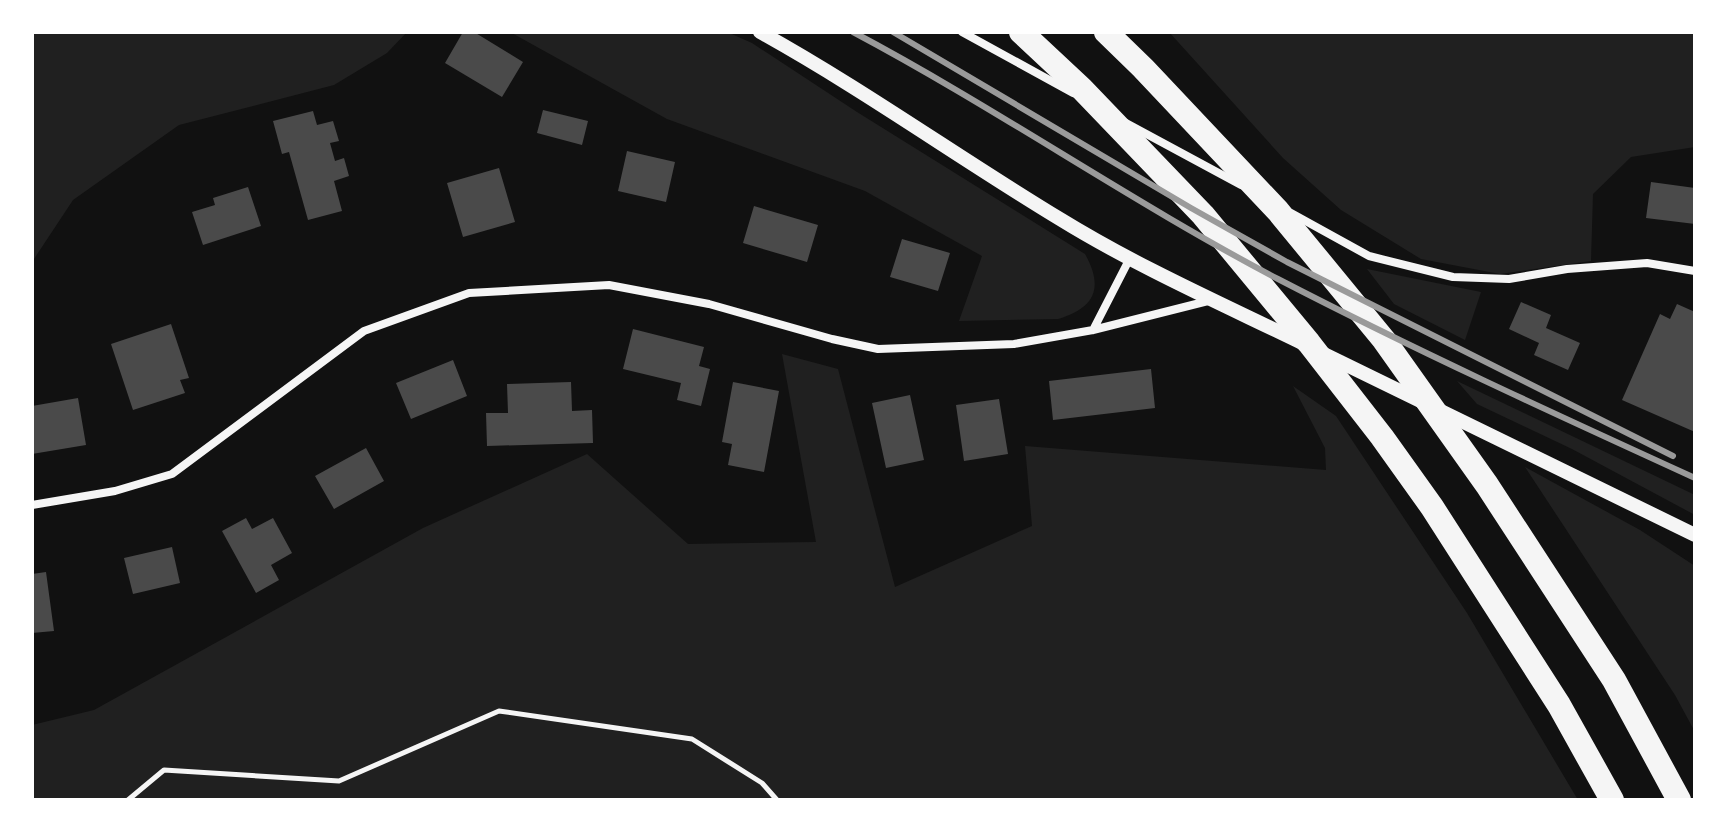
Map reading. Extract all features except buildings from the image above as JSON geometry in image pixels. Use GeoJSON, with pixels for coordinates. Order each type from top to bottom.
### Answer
{"type":"FeatureCollection","features":[{"type":"Feature","properties":{"kind":"highway"},"geometry":{"type":"LineString","coordinates":[[1021,32],[1082,89],[1203,215],[1382,437],[1432,507],[1559,705],[1612,800]]}},
{"type":"Feature","properties":{"kind":"highway"},"geometry":{"type":"LineString","coordinates":[[1106,32],[1278,211],[1384,340],[1487,485],[1614,680],[1679,800]]}},
{"type":"Feature","properties":{"kind":"street"},"geometry":{"type":"LineString","coordinates":[[760,32],[851,85],[1061,220],[1130,258],[1695,535]]}},
{"type":"Feature","properties":{"kind":"street"},"geometry":{"type":"LineString","coordinates":[[962,32],[1369,256],[1453,277],[1509,279],[1567,269],[1647,263],[1695,271]]}},
{"type":"Feature","properties":{"kind":"street"},"geometry":{"type":"LineString","coordinates":[[1093,330],[1130,258]]}},
{"type":"Feature","properties":{"kind":"street"},"geometry":{"type":"LineString","coordinates":[[32,505],[115,491],[172,474],[364,331],[469,293],[609,285],[709,304],[878,349],[1014,344],[1093,330],[1213,300]]}},
{"type":"Feature","properties":{"kind":"path"},"geometry":{"type":"LineString","coordinates":[[128,800],[164,770],[339,781],[499,711],[692,739],[762,783],[777,800]]}},
{"type":"Feature","properties":{"kind":"shaded area"},"geometry":{"type":"Polygon","coordinates":[[[32,32],[407,32],[387,53],[334,85],[179,125],[73,200],[32,262],[32,32]]]}},
{"type":"Feature","properties":{"kind":"shaded area"},"geometry":{"type":"Polygon","coordinates":[[[510,32],[727,32],[752,43],[1085,254],[1094,277],[1092,295],[1080,309],[1058,319],[959,321],[982,256],[865,191],[667,119],[510,32]]]}},
{"type":"Feature","properties":{"kind":"shaded area"},"geometry":{"type":"Polygon","coordinates":[[[1169,32],[1695,32],[1695,147],[1631,157],[1593,194],[1591,261],[1500,274],[1421,259],[1341,210],[1283,158],[1169,32]]]}},
{"type":"Feature","properties":{"kind":"shaded area"},"geometry":{"type":"Polygon","coordinates":[[[1367,269],[1481,292],[1465,340],[1394,304],[1367,269]]]}},
{"type":"Feature","properties":{"kind":"shaded area"},"geometry":{"type":"Polygon","coordinates":[[[782,354],[838,369],[895,587],[1032,526],[1025,446],[1326,470],[1325,448],[1293,386],[1336,416],[1467,613],[1578,800],[32,800],[32,725],[94,710],[423,528],[587,454],[688,544],[816,542],[782,354]]]}},
{"type":"Feature","properties":{"kind":"shaded area"},"geometry":{"type":"Polygon","coordinates":[[[1457,381],[1695,495],[1695,515],[1572,449],[1477,404],[1457,381]]]}},
{"type":"Feature","properties":{"kind":"shaded area"},"geometry":{"type":"Polygon","coordinates":[[[1525,467],[1640,530],[1695,566],[1695,732],[1675,695],[1525,467]]]}},
{"type":"Feature","properties":{"kind":"railway"},"geometry":{"type":"LineString","coordinates":[[853,32],[1278,279],[1433,356],[1695,478]]}},
{"type":"Feature","properties":{"kind":"railway"},"geometry":{"type":"LineString","coordinates":[[893,32],[1287,262],[1673,456]]}}]}
